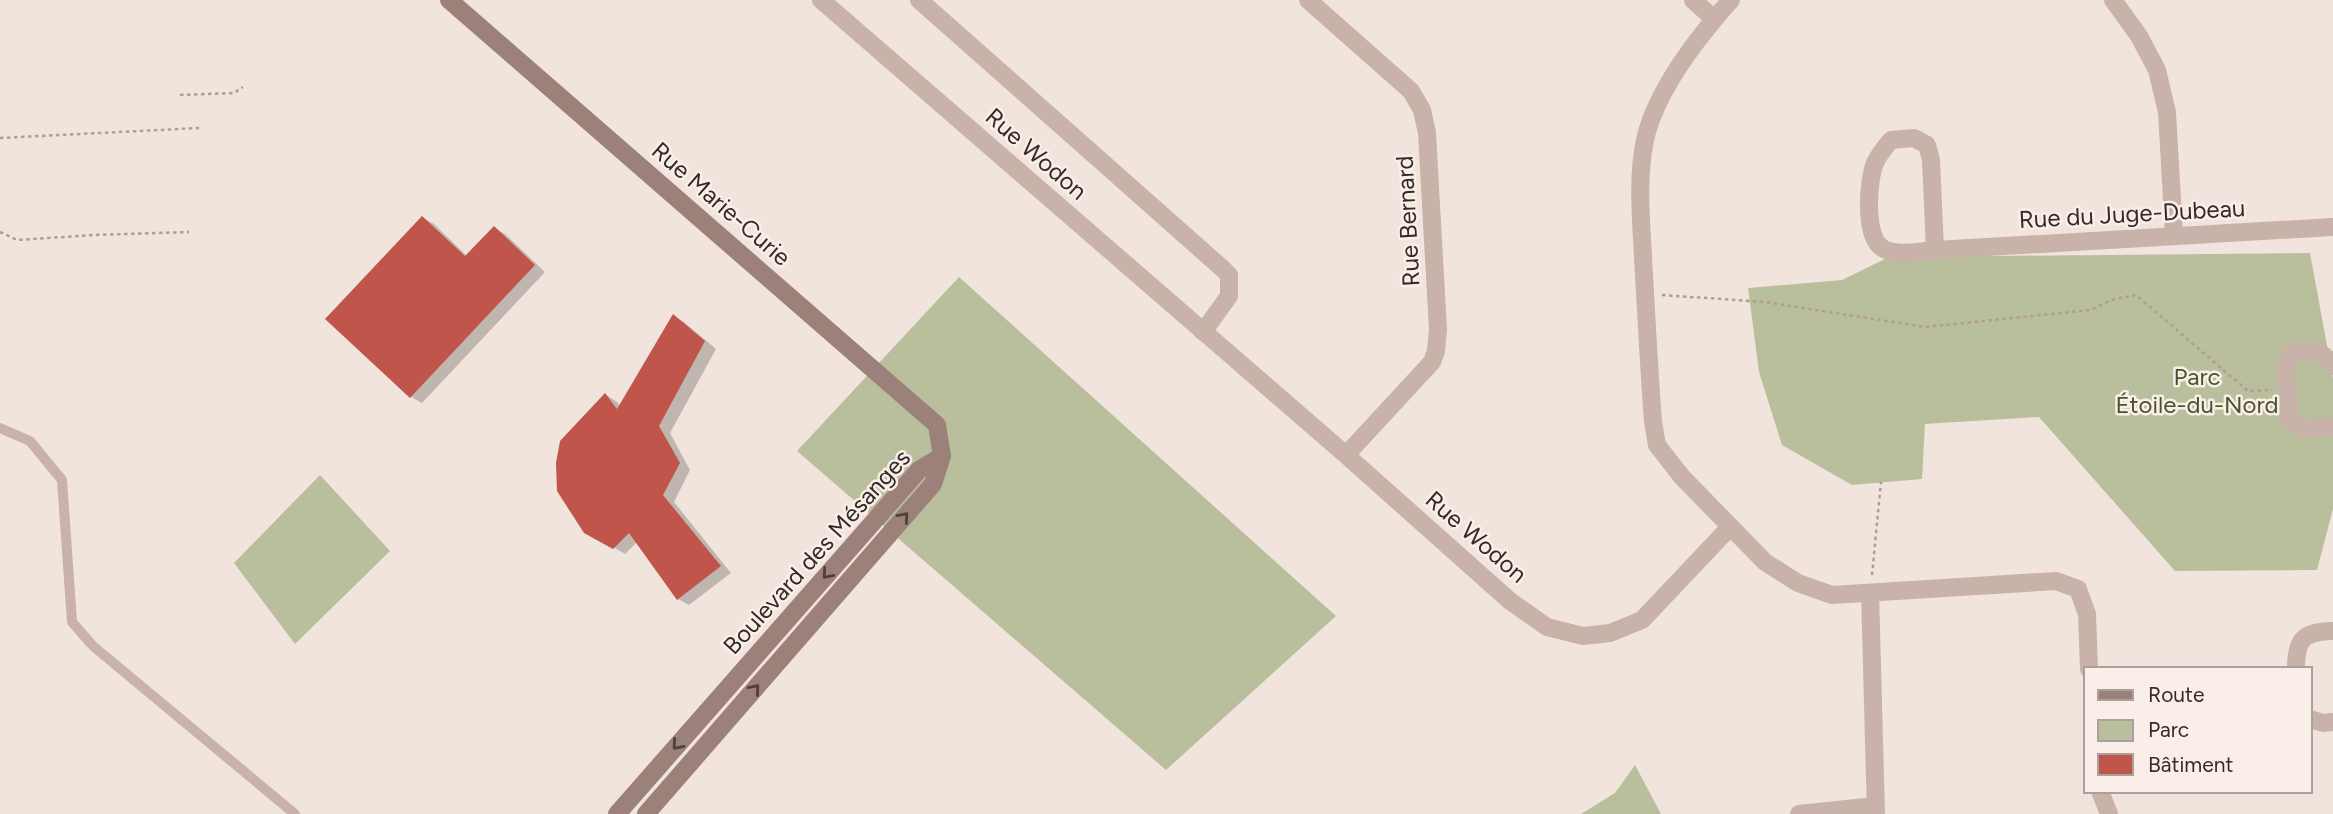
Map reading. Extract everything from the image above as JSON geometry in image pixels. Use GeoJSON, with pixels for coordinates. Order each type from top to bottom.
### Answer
{"type":"FeatureCollection","features":[{"type":"Feature","properties":{"kind":"street","name":"Rue Marie-Curie"},"geometry":{"type":"LineString","coordinates":[[449,0],[937,425],[942,456]]}},
{"type":"Feature","properties":{"kind":"street","name":"Rue Wodon"},"geometry":{"type":"LineString","coordinates":[[821,0],[841,7],[1203,332],[1524,612],[1547,627],[1583,636],[1611,633],[1642,620],[1730,527]]}},
{"type":"Feature","properties":{"kind":"street","name":"Rue Wodon"},"geometry":{"type":"LineString","coordinates":[[919,0],[1229,275],[1229,296],[1203,332]]}},
{"type":"Feature","properties":{"kind":"street","name":"Rue Bernard"},"geometry":{"type":"LineString","coordinates":[[1308,0],[1411,91],[1422,110],[1427,133],[1438,330],[1436,351],[1432,362],[1346,455]]}},
{"type":"Feature","properties":{"kind":"street"},"geometry":{"type":"LineString","coordinates":[[1693,0],[1714,19]]}},
{"type":"Feature","properties":{"kind":"street"},"geometry":{"type":"LineString","coordinates":[[1731,0],[1681,64],[1661,97],[1646,137],[1640,184],[1653,422],[1657,444],[1682,477],[1765,562],[1798,583],[1832,594],[2056,581],[2078,589],[2087,614],[2089,667]]}},
{"type":"Feature","properties":{"kind":"street"},"geometry":{"type":"LineString","coordinates":[[2113,0],[2157,70],[2167,112],[2174,235]]}},
{"type":"Feature","properties":{"kind":"street","name":"Rue du Juge-Dubeau"},"geometry":{"type":"LineString","coordinates":[[1935,250],[1931,160],[1927,145],[1914,138],[1891,140],[1875,163],[1870,181],[1873,239],[1889,252],[1935,250],[2174,235],[2333,227]]}},
{"type":"Feature","properties":{"kind":"street"},"geometry":{"type":"LineString","coordinates":[[2333,366],[2328,357],[2317,351],[2305,350],[2292,354],[2285,364],[2290,421],[2304,428],[2333,427]]}},
{"type":"Feature","properties":{"kind":"street","name":"Boulevard des Mésanges"},"geometry":{"type":"LineString","coordinates":[[617,814],[919,470],[942,456]]}},
{"type":"Feature","properties":{"kind":"street","name":"Boulevard des Mésanges"},"geometry":{"type":"LineString","coordinates":[[646,814],[933,484],[942,456]]}},
{"type":"Feature","properties":{"kind":"street"},"geometry":{"type":"LineString","coordinates":[[1799,814],[1875,810],[1870,593]]}},
{"type":"Feature","properties":{"kind":"street"},"geometry":{"type":"LineString","coordinates":[[2296,667],[2297,650],[2303,638],[2313,632],[2333,631]]}},
{"type":"Feature","properties":{"kind":"street"},"geometry":{"type":"LineString","coordinates":[[2312,720],[2323,723],[2333,722]]}},
{"type":"Feature","properties":{"kind":"street"},"geometry":{"type":"LineString","coordinates":[[2101,793],[2109,814]]}},
{"type":"Feature","properties":{"kind":"lane"},"geometry":{"type":"LineString","coordinates":[[0,428],[30,441],[62,480],[72,622],[93,646],[295,814]]}},
{"type":"Feature","properties":{"kind":"path"},"geometry":{"type":"LineString","coordinates":[[180,95],[234,93],[243,87]]}},
{"type":"Feature","properties":{"kind":"path"},"geometry":{"type":"LineString","coordinates":[[0,138],[199,128]]}},
{"type":"Feature","properties":{"kind":"path"},"geometry":{"type":"LineString","coordinates":[[0,232],[17,240],[189,232]]}},
{"type":"Feature","properties":{"kind":"path"},"geometry":{"type":"LineString","coordinates":[[1645,294],[1765,302],[1924,327],[2091,310],[2114,299],[2136,295],[2248,391],[2286,390]]}},
{"type":"Feature","properties":{"kind":"path"},"geometry":{"type":"LineString","coordinates":[[1870,593],[1881,482]]}},
{"type":"Feature","properties":{"kind":"green space","name":"Parc Étoile-du-Nord"},"geometry":{"type":"Polygon","coordinates":[[[2310,253],[2333,378],[2333,509],[2317,570],[2175,571],[2039,417],[1925,424],[1922,479],[1852,485],[1782,445],[1759,372],[1748,288],[1842,280],[1889,257],[2310,253]]]}},
{"type":"Feature","properties":{"kind":"green space"},"geometry":{"type":"Polygon","coordinates":[[[959,277],[1336,616],[1166,770],[797,451],[959,277]]]}},
{"type":"Feature","properties":{"kind":"green space"},"geometry":{"type":"Polygon","coordinates":[[[320,475],[390,551],[295,644],[234,563],[320,475]]]}},
{"type":"Feature","properties":{"kind":"green space"},"geometry":{"type":"Polygon","coordinates":[[[1635,765],[1661,814],[1581,814],[1615,793],[1635,765]]]}},
{"type":"Feature","properties":{"kind":"building"},"geometry":{"type":"Polygon","coordinates":[[[422,216],[465,256],[494,226],[535,265],[410,398],[325,319],[422,216]]]}},
{"type":"Feature","properties":{"kind":"building"},"geometry":{"type":"Polygon","coordinates":[[[673,314],[705,341],[659,426],[680,463],[663,495],[721,566],[677,600],[629,533],[613,549],[584,533],[557,491],[556,463],[560,441],[605,393],[617,409],[673,314]]]}}]}
